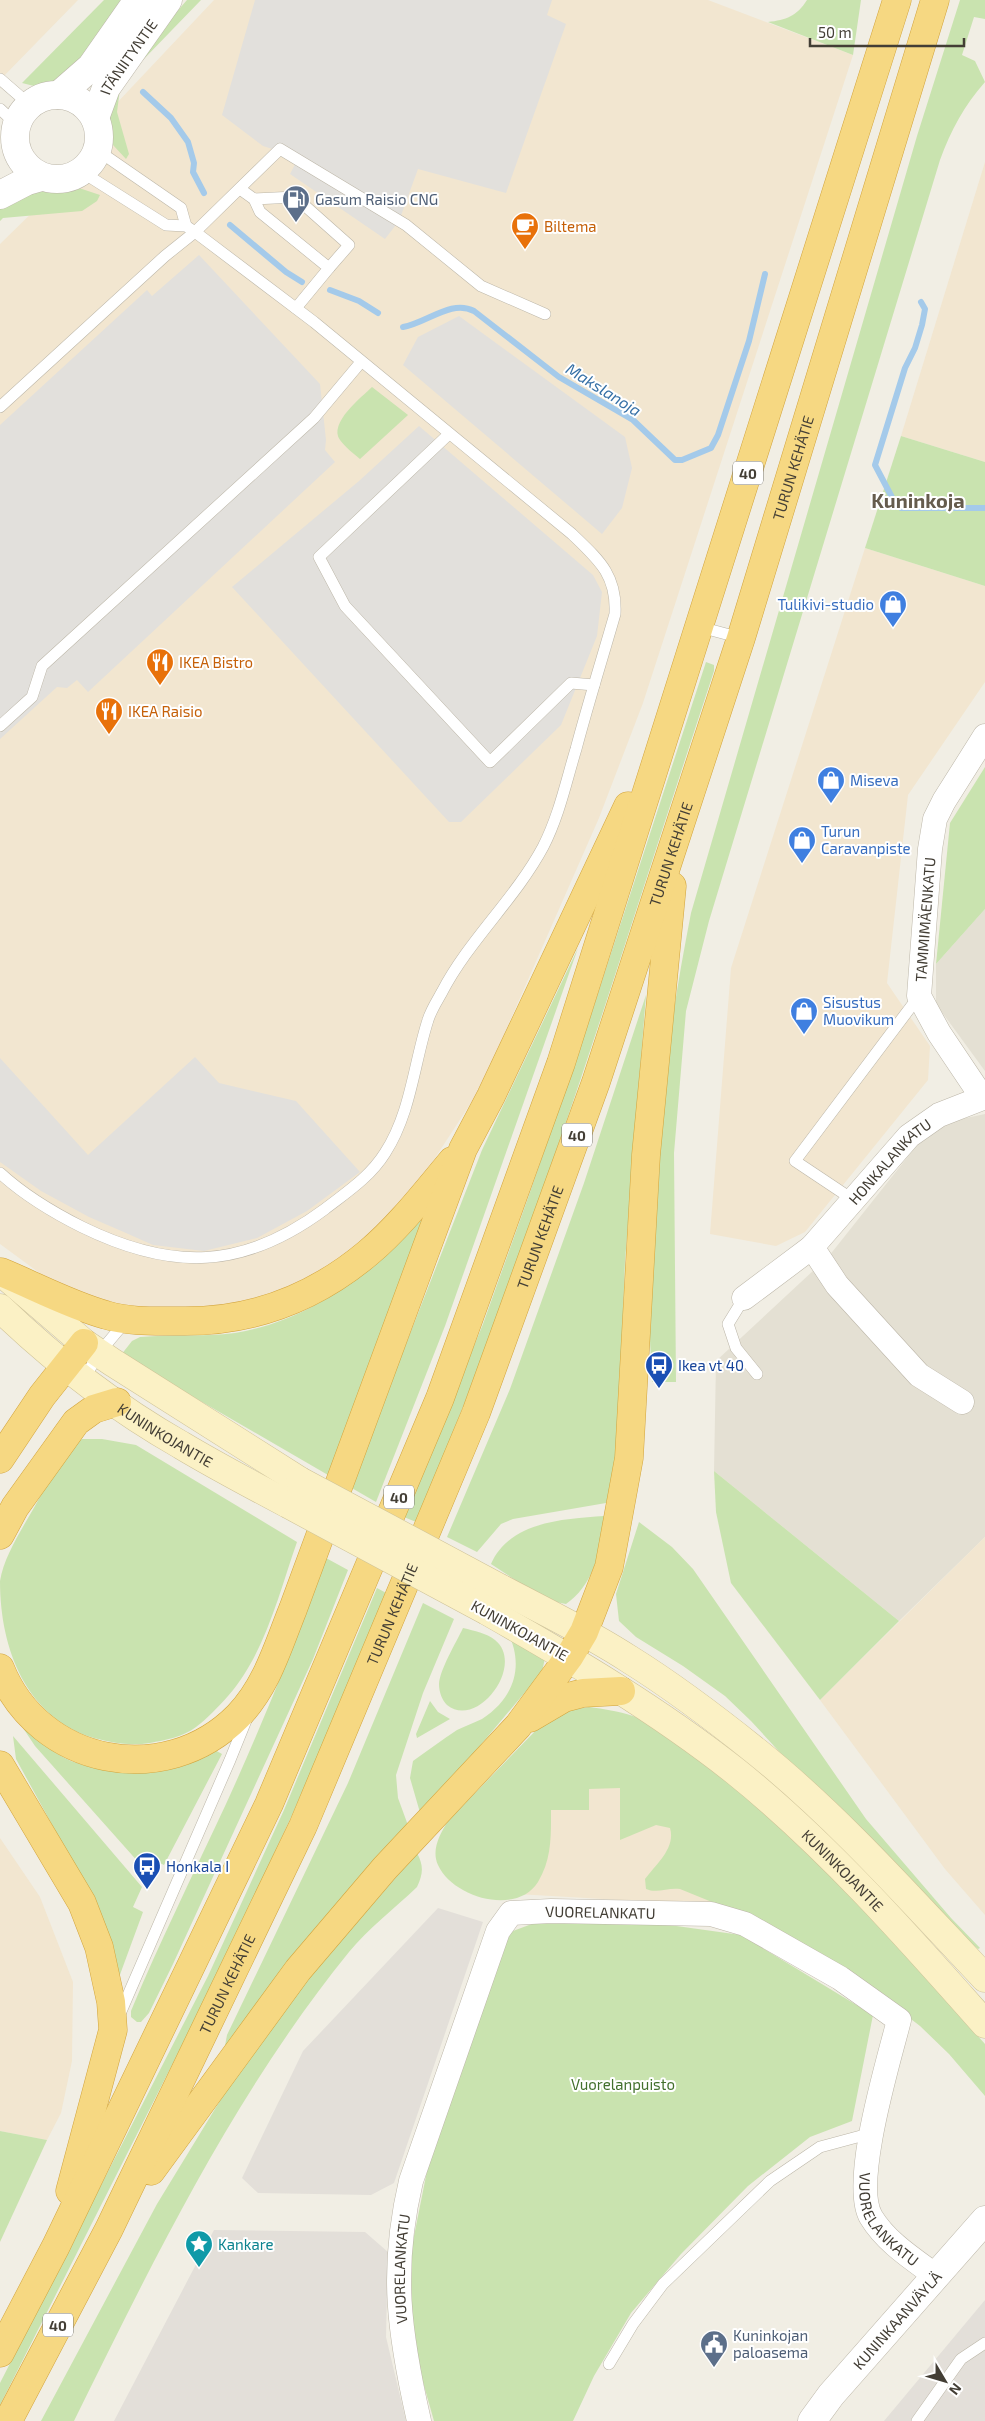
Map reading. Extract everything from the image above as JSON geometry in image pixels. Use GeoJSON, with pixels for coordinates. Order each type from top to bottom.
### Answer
{"type":"FeatureCollection","features":[{"type":"Feature","properties":{"kind":"highway","name":"40"},"geometry":{"type":"LineString","coordinates":[[0,2353],[56,2246],[269,1804],[440,1398],[561,1063],[897,0]]}},
{"type":"Feature","properties":{"kind":"highway","name":"TURUN KEHÄTIE"},"geometry":{"type":"LineString","coordinates":[[8,2421],[109,2229],[303,1826],[476,1413],[596,1082],[741,638],[935,0]]}},
{"type":"Feature","properties":{"kind":"highway"},"geometry":{"type":"LineString","coordinates":[[0,1668],[19,1701],[48,1731],[65,1742],[85,1751],[117,1759],[155,1759],[188,1750],[219,1732],[254,1698],[273,1660],[293,1609],[463,1149],[491,1096],[569,927],[670,720]]}},
{"type":"Feature","properties":{"kind":"highway"},"geometry":{"type":"LineString","coordinates":[[109,2229],[298,1970],[385,1868],[518,1726],[569,1657],[584,1632],[609,1567],[628,1474],[646,1155],[677,834]]}},
{"type":"Feature","properties":{"kind":"highway"},"geometry":{"type":"LineString","coordinates":[[0,1271],[73,1303],[127,1320],[192,1322],[239,1317],[269,1309],[320,1288],[369,1252],[410,1210],[463,1149]]}},
{"type":"Feature","properties":{"kind":"highway"},"geometry":{"type":"LineString","coordinates":[[0,1459],[92,1348]]}},
{"type":"Feature","properties":{"kind":"highway"},"geometry":{"type":"LineString","coordinates":[[0,1536],[15,1507],[76,1422],[94,1409],[117,1402]]}},
{"type":"Feature","properties":{"kind":"highway"},"geometry":{"type":"LineString","coordinates":[[518,1726],[564,1698],[583,1693],[621,1691]]}},
{"type":"Feature","properties":{"kind":"highway"},"geometry":{"type":"LineString","coordinates":[[0,1765],[82,1903],[92,1925],[107,1974],[113,2030],[56,2246]]}},
{"type":"Feature","properties":{"kind":"main road","name":"KUNINKOJANTIE"},"geometry":{"type":"LineString","coordinates":[[0,1271],[92,1348],[193,1416],[294,1493],[487,1612],[569,1657],[668,1720],[766,1798],[856,1884],[985,2024]]}},
{"type":"Feature","properties":{"kind":"main road","name":"KUNINKOJANTIE"},"geometry":{"type":"LineString","coordinates":[[0,1308],[74,1372],[180,1445],[294,1493],[500,1588],[584,1632],[628,1658],[685,1697],[759,1753],[876,1863],[985,1978]]}},
{"type":"Feature","properties":{"kind":"street","name":"ITÄNIITYNTIE"},"geometry":{"type":"LineString","coordinates":[[59,95],[91,67],[138,0]]}},
{"type":"Feature","properties":{"kind":"street","name":"ITÄNIITYNTIE"},"geometry":{"type":"LineString","coordinates":[[95,118],[106,88],[168,0]]}},
{"type":"Feature","properties":{"kind":"street"},"geometry":{"type":"LineString","coordinates":[[0,195],[27,180],[41,177],[64,180],[89,161],[99,132],[95,118],[80,102],[59,95],[48,96],[12,128],[24,164],[41,177]]}},
{"type":"Feature","properties":{"kind":"street","name":"TAMMIMÄENKATU"},"geometry":{"type":"LineString","coordinates":[[984,1097],[939,1033],[919,996],[930,849],[936,820],[944,801],[985,736]]}},
{"type":"Feature","properties":{"kind":"street","name":"HONKALANKATU"},"geometry":{"type":"LineString","coordinates":[[744,1298],[812,1247],[909,1136],[939,1115],[984,1097]]}},
{"type":"Feature","properties":{"kind":"street"},"geometry":{"type":"LineString","coordinates":[[812,1247],[837,1285],[919,1375],[962,1402]]}},
{"type":"Feature","properties":{"kind":"street","name":"VUORELANKATU"},"geometry":{"type":"LineString","coordinates":[[419,2421],[403,2351],[398,2262],[401,2221],[411,2181],[498,1931],[512,1913],[559,1911],[710,1914],[745,1924],[840,1978],[899,2020],[872,2133],[865,2181],[866,2200],[870,2216],[884,2234],[936,2276]]}},
{"type":"Feature","properties":{"kind":"street","name":"KUNINKAANVÄYLÄ"},"geometry":{"type":"LineString","coordinates":[[812,2421],[831,2395],[985,2220]]}},
{"type":"Feature","properties":{"kind":"lane"},"geometry":{"type":"LineString","coordinates":[[0,78],[12,128]]}},
{"type":"Feature","properties":{"kind":"lane"},"geometry":{"type":"LineString","coordinates":[[0,407],[165,256],[190,229],[240,189],[280,149],[406,225],[481,286],[545,314]]}},
{"type":"Feature","properties":{"kind":"lane"},"geometry":{"type":"LineString","coordinates":[[0,1173],[51,1212],[127,1247],[181,1258],[206,1259],[230,1256],[288,1234],[366,1177],[386,1152],[404,1112],[429,1016],[451,975],[528,872],[544,845],[558,813],[615,614],[616,595],[610,577],[592,553],[572,534],[296,308],[190,229],[166,226],[89,161]]}},
{"type":"Feature","properties":{"kind":"lane"},"geometry":{"type":"LineString","coordinates":[[89,161],[181,208],[190,229]]}},
{"type":"Feature","properties":{"kind":"lane"},"geometry":{"type":"LineString","coordinates":[[240,189],[254,199],[260,212],[329,268]]}},
{"type":"Feature","properties":{"kind":"lane"},"geometry":{"type":"LineString","coordinates":[[254,199],[295,197],[349,245],[296,308]]}},
{"type":"Feature","properties":{"kind":"lane"},"geometry":{"type":"LineString","coordinates":[[0,726],[32,697],[42,666],[314,418],[360,362]]}},
{"type":"Feature","properties":{"kind":"lane"},"geometry":{"type":"LineString","coordinates":[[449,434],[318,557],[345,606],[490,762],[571,683],[594,685]]}},
{"type":"Feature","properties":{"kind":"lane"},"geometry":{"type":"LineString","coordinates":[[700,627],[741,638]]}},
{"type":"Feature","properties":{"kind":"lane"},"geometry":{"type":"LineString","coordinates":[[852,1199],[795,1161],[919,996]]}},
{"type":"Feature","properties":{"kind":"lane"},"geometry":{"type":"LineString","coordinates":[[744,1298],[728,1324],[736,1348],[757,1374]]}},
{"type":"Feature","properties":{"kind":"lane"},"geometry":{"type":"LineString","coordinates":[[92,1348],[127,1320]]}},
{"type":"Feature","properties":{"kind":"lane"},"geometry":{"type":"LineString","coordinates":[[113,2030],[230,1760],[254,1698]]}},
{"type":"Feature","properties":{"kind":"lane"},"geometry":{"type":"LineString","coordinates":[[609,2364],[633,2324],[663,2284],[770,2181],[820,2147],[872,2133]]}},
{"type":"Feature","properties":{"kind":"lane"},"geometry":{"type":"LineString","coordinates":[[917,2421],[961,2360],[985,2343]]}},
{"type":"Feature","properties":{"kind":"shaded area"},"geometry":{"type":"Polygon","coordinates":[[[0,0],[78,0],[0,80],[0,0]]]}},
{"type":"Feature","properties":{"kind":"shaded area"},"geometry":{"type":"Polygon","coordinates":[[[214,0],[708,0],[853,55],[643,703],[599,818],[480,1089],[435,1158],[397,1211],[379,1231],[290,1292],[193,1314],[103,1303],[45,1277],[0,1244],[0,244],[46,199],[114,106],[214,0]]]}},
{"type":"Feature","properties":{"kind":"shaded area"},"geometry":{"type":"Polygon","coordinates":[[[255,0],[552,0],[547,15],[566,24],[506,193],[418,169],[399,221],[385,239],[290,174],[296,162],[288,154],[263,146],[222,115],[255,0]]]}},
{"type":"Feature","properties":{"kind":"shaded area"},"geometry":{"type":"Polygon","coordinates":[[[985,162],[985,462],[901,436],[985,162]]]}},
{"type":"Feature","properties":{"kind":"shaded area"},"geometry":{"type":"Polygon","coordinates":[[[199,255],[320,384],[326,440],[325,450],[335,462],[88,692],[77,680],[67,688],[57,687],[0,739],[0,425],[147,290],[152,296],[199,255]]]}},
{"type":"Feature","properties":{"kind":"shaded area"},"geometry":{"type":"Polygon","coordinates":[[[459,316],[625,437],[632,468],[622,508],[602,534],[403,365],[418,337],[459,316]]]}},
{"type":"Feature","properties":{"kind":"shaded area"},"geometry":{"type":"Polygon","coordinates":[[[419,426],[593,575],[602,592],[597,636],[561,725],[461,822],[449,822],[232,587],[359,481],[419,426]]]}},
{"type":"Feature","properties":{"kind":"shaded area"},"geometry":{"type":"Polygon","coordinates":[[[865,548],[985,586],[985,682],[908,795],[887,983],[930,1046],[928,1080],[805,1232],[776,1246],[710,1234],[731,968],[865,548]]]}},
{"type":"Feature","properties":{"kind":"shaded area"},"geometry":{"type":"Polygon","coordinates":[[[985,909],[985,1071],[936,1004],[936,964],[985,909]]]}},
{"type":"Feature","properties":{"kind":"shaded area"},"geometry":{"type":"Polygon","coordinates":[[[195,1057],[219,1083],[296,1101],[360,1172],[307,1211],[257,1238],[204,1251],[153,1245],[89,1217],[41,1191],[0,1162],[0,1058],[88,1155],[195,1057]]]}},
{"type":"Feature","properties":{"kind":"shaded area"},"geometry":{"type":"Polygon","coordinates":[[[985,1114],[985,1537],[899,1621],[714,1471],[716,1361],[829,1256],[933,1125],[985,1114]]]}},
{"type":"Feature","properties":{"kind":"shaded area"},"geometry":{"type":"Polygon","coordinates":[[[985,1537],[985,1915],[945,1869],[820,1700],[985,1537]]]}},
{"type":"Feature","properties":{"kind":"shaded area"},"geometry":{"type":"Polygon","coordinates":[[[567,1770],[662,1786],[742,1907],[500,1893],[567,1770]]]}},
{"type":"Feature","properties":{"kind":"shaded area"},"geometry":{"type":"Polygon","coordinates":[[[0,1838],[40,1897],[73,1982],[72,2061],[61,2113],[47,2140],[0,2131],[0,1838]]]}},
{"type":"Feature","properties":{"kind":"shaded area"},"geometry":{"type":"Polygon","coordinates":[[[438,1908],[483,1922],[394,2183],[371,2195],[258,2193],[242,2178],[303,2051],[438,1908]]]}},
{"type":"Feature","properties":{"kind":"shaded area"},"geometry":{"type":"Polygon","coordinates":[[[214,2230],[365,2232],[388,2252],[386,2337],[406,2421],[114,2421],[214,2230]]]}},
{"type":"Feature","properties":{"kind":"shaded area"},"geometry":{"type":"Polygon","coordinates":[[[985,2300],[985,2421],[884,2421],[985,2300]]]}},
{"type":"Feature","properties":{"kind":"green space"},"geometry":{"type":"Polygon","coordinates":[[[104,0],[129,0],[62,81],[34,86],[22,83],[104,0]]]}},
{"type":"Feature","properties":{"kind":"green space"},"geometry":{"type":"Polygon","coordinates":[[[187,0],[201,0],[141,62],[120,89],[117,112],[129,154],[126,159],[113,145],[106,123],[125,71],[187,0]]]}},
{"type":"Feature","properties":{"kind":"green space"},"geometry":{"type":"Polygon","coordinates":[[[807,0],[861,0],[853,55],[768,22],[791,16],[807,0]]]}},
{"type":"Feature","properties":{"kind":"green space"},"geometry":{"type":"Polygon","coordinates":[[[960,0],[985,0],[985,19],[974,17],[962,55],[975,61],[985,82],[959,119],[940,160],[709,921],[686,1011],[674,1153],[676,1382],[652,1382],[648,1287],[653,1193],[668,1052],[691,913],[917,136],[960,0]]]}},
{"type":"Feature","properties":{"kind":"green space"},"geometry":{"type":"Polygon","coordinates":[[[79,188],[100,195],[97,201],[82,211],[3,218],[0,221],[0,204],[44,189],[79,188]]]}},
{"type":"Feature","properties":{"kind":"green space"},"geometry":{"type":"Polygon","coordinates":[[[372,387],[408,415],[360,459],[340,440],[339,426],[342,418],[372,387]]]}},
{"type":"Feature","properties":{"kind":"green space"},"geometry":{"type":"Polygon","coordinates":[[[901,436],[985,462],[985,586],[865,548],[901,436]]]}},
{"type":"Feature","properties":{"kind":"green space"},"geometry":{"type":"Polygon","coordinates":[[[706,662],[714,665],[714,671],[574,1100],[499,1313],[459,1418],[416,1522],[404,1517],[483,1324],[528,1198],[587,1027],[706,662]]]}},
{"type":"Feature","properties":{"kind":"green space"},"geometry":{"type":"Polygon","coordinates":[[[985,767],[985,909],[936,964],[950,823],[985,767]]]}},
{"type":"Feature","properties":{"kind":"green space"},"geometry":{"type":"Polygon","coordinates":[[[578,948],[445,1326],[376,1502],[350,1487],[482,1150],[578,948]]]}},
{"type":"Feature","properties":{"kind":"green space"},"geometry":{"type":"Polygon","coordinates":[[[646,995],[625,1261],[617,1473],[606,1503],[513,1519],[501,1524],[477,1552],[447,1537],[510,1389],[584,1183],[646,995]]]}},
{"type":"Feature","properties":{"kind":"green space"},"geometry":{"type":"Polygon","coordinates":[[[423,1218],[328,1475],[121,1355],[132,1341],[140,1337],[235,1333],[263,1327],[289,1318],[314,1306],[361,1275],[404,1238],[423,1218]]]}},
{"type":"Feature","properties":{"kind":"green space"},"geometry":{"type":"Polygon","coordinates":[[[82,1439],[102,1439],[136,1445],[297,1542],[270,1622],[252,1661],[241,1679],[228,1696],[204,1720],[191,1730],[174,1738],[143,1744],[122,1744],[94,1738],[71,1728],[51,1715],[35,1698],[22,1678],[12,1656],[5,1632],[1,1607],[0,1581],[5,1562],[55,1470],[67,1452],[82,1439]]]}},
{"type":"Feature","properties":{"kind":"green space"},"geometry":{"type":"Polygon","coordinates":[[[714,1471],[899,1621],[820,1700],[731,1583],[716,1512],[714,1471]]]}},
{"type":"Feature","properties":{"kind":"green space"},"geometry":{"type":"Polygon","coordinates":[[[604,1516],[601,1541],[595,1565],[583,1587],[566,1604],[546,1600],[491,1564],[500,1550],[511,1539],[525,1531],[556,1521],[604,1516]]]}},
{"type":"Feature","properties":{"kind":"green space"},"geometry":{"type":"Polygon","coordinates":[[[639,1522],[672,1547],[693,1569],[866,1819],[951,1918],[980,1948],[978,1949],[944,1921],[725,1696],[683,1666],[636,1637],[619,1621],[616,1594],[639,1522]]]}},
{"type":"Feature","properties":{"kind":"green space"},"geometry":{"type":"Polygon","coordinates":[[[326,1558],[348,1570],[313,1659],[173,1964],[149,2013],[141,2022],[137,2022],[131,2017],[131,2011],[253,1743],[291,1651],[326,1558]]]}},
{"type":"Feature","properties":{"kind":"green space"},"geometry":{"type":"Polygon","coordinates":[[[377,1588],[388,1594],[292,1815],[215,1980],[0,2405],[0,2383],[208,1976],[284,1810],[377,1588]]]}},
{"type":"Feature","properties":{"kind":"green space"},"geometry":{"type":"Polygon","coordinates":[[[423,1603],[454,1619],[423,1693],[396,1775],[398,1798],[409,1828],[224,2051],[227,2035],[348,1783],[423,1603]]]}},
{"type":"Feature","properties":{"kind":"green space"},"geometry":{"type":"Polygon","coordinates":[[[463,1628],[484,1634],[495,1640],[503,1651],[505,1664],[501,1678],[494,1691],[484,1702],[472,1709],[459,1710],[445,1703],[440,1693],[439,1684],[445,1664],[463,1628]]]}},
{"type":"Feature","properties":{"kind":"green space"},"geometry":{"type":"Polygon","coordinates":[[[508,1633],[545,1658],[542,1672],[421,1816],[410,1778],[413,1761],[457,1730],[482,1719],[502,1702],[513,1681],[515,1670],[513,1646],[508,1633]]]}},
{"type":"Feature","properties":{"kind":"green space"},"geometry":{"type":"Polygon","coordinates":[[[430,1701],[438,1712],[450,1719],[417,1738],[416,1734],[430,1701]]]}},
{"type":"Feature","properties":{"kind":"green space"},"geometry":{"type":"Polygon","coordinates":[[[589,1707],[627,1714],[654,1727],[730,1781],[770,1814],[808,1850],[881,1926],[985,2044],[985,2096],[949,2054],[920,2026],[890,2003],[756,1920],[680,1889],[654,1891],[646,1889],[645,1879],[668,1849],[671,1835],[670,1828],[656,1825],[620,1840],[620,1788],[589,1789],[589,1810],[551,1810],[550,1847],[546,1865],[538,1882],[528,1892],[516,1898],[486,1899],[471,1894],[446,1877],[438,1865],[435,1854],[439,1837],[448,1821],[543,1723],[569,1710],[589,1707]]]}},
{"type":"Feature","properties":{"kind":"green space"},"geometry":{"type":"Polygon","coordinates":[[[23,1728],[58,1755],[93,1768],[117,1772],[141,1773],[163,1770],[183,1764],[213,1749],[222,1754],[164,1865],[154,1860],[148,1873],[35,1746],[23,1728]]]}},
{"type":"Feature","properties":{"kind":"green space"},"geometry":{"type":"Polygon","coordinates":[[[13,1736],[142,1887],[133,1907],[143,1912],[118,1980],[83,1881],[16,1759],[13,1736]]]}},
{"type":"Feature","properties":{"kind":"green space"},"geometry":{"type":"Polygon","coordinates":[[[417,1853],[422,1870],[417,1887],[356,1943],[307,2006],[233,2120],[198,2179],[166,2239],[74,2421],[41,2421],[157,2204],[229,2086],[308,1979],[417,1853]]]}},
{"type":"Feature","properties":{"kind":"green space","name":"Vuorelanpuisto"},"geometry":{"type":"Polygon","coordinates":[[[537,1922],[662,1924],[741,1935],[873,2015],[852,2121],[810,2137],[748,2186],[681,2254],[631,2313],[594,2376],[573,2421],[434,2421],[415,2354],[411,2306],[412,2246],[428,2166],[499,1945],[513,1931],[537,1922]]]}},
{"type":"Feature","properties":{"kind":"green space"},"geometry":{"type":"Polygon","coordinates":[[[0,2131],[47,2140],[0,2242],[0,2131]]]}},
{"type":"Feature","properties":{"kind":"waterway","name":"Makslanoja"},"geometry":{"type":"LineString","coordinates":[[143,92],[171,118],[188,142],[194,163],[193,172],[204,193]]}},
{"type":"Feature","properties":{"kind":"waterway","name":"Makslanoja"},"geometry":{"type":"LineString","coordinates":[[230,225],[286,272],[302,282]]}},
{"type":"Feature","properties":{"kind":"waterway","name":"Makslanoja"},"geometry":{"type":"LineString","coordinates":[[403,327],[448,310],[465,308],[474,311],[559,377],[633,420],[675,460],[682,460],[711,448],[718,435],[749,341],[765,274]]}},
{"type":"Feature","properties":{"kind":"waterway","name":"Makslanoja"},"geometry":{"type":"LineString","coordinates":[[330,290],[359,301],[378,313]]}},
{"type":"Feature","properties":{"kind":"waterway","name":"Makslanoja"},"geometry":{"type":"LineString","coordinates":[[921,302],[925,309],[922,325],[915,348],[905,368],[875,465],[895,503],[901,508],[985,508]]}},
{"type":"Feature","properties":{"kind":"place","name":"Gasum Raisio CNG"},"geometry":{"type":"Point","coordinates":[296,223]}},
{"type":"Feature","properties":{"kind":"place","name":"Biltema"},"geometry":{"type":"Point","coordinates":[525,250]}},
{"type":"Feature","properties":{"kind":"place","name":"Tulikivi-studio"},"geometry":{"type":"Point","coordinates":[893,628]}},
{"type":"Feature","properties":{"kind":"place","name":"IKEA Bistro"},"geometry":{"type":"Point","coordinates":[160,686]}},
{"type":"Feature","properties":{"kind":"place","name":"IKEA Raisio"},"geometry":{"type":"Point","coordinates":[109,735]}},
{"type":"Feature","properties":{"kind":"place","name":"Miseva"},"geometry":{"type":"Point","coordinates":[831,804]}},
{"type":"Feature","properties":{"kind":"place","name":"Turun Caravanpiste"},"geometry":{"type":"Point","coordinates":[802,864]}},
{"type":"Feature","properties":{"kind":"place","name":"Sisustus Muovikum"},"geometry":{"type":"Point","coordinates":[804,1035]}},
{"type":"Feature","properties":{"kind":"place","name":"Ikea vt 40"},"geometry":{"type":"Point","coordinates":[659,1389]}},
{"type":"Feature","properties":{"kind":"place","name":"Honkala I"},"geometry":{"type":"Point","coordinates":[147,1890]}},
{"type":"Feature","properties":{"kind":"place","name":"Kankare"},"geometry":{"type":"Point","coordinates":[199,2268]}},
{"type":"Feature","properties":{"kind":"place","name":"Kuninkojan paloasema"},"geometry":{"type":"Point","coordinates":[714,2368]}},
{"type":"Feature","properties":{"kind":"district","name":"Kuninkoja"},"geometry":{"type":"Point","coordinates":[918,500]}}]}
